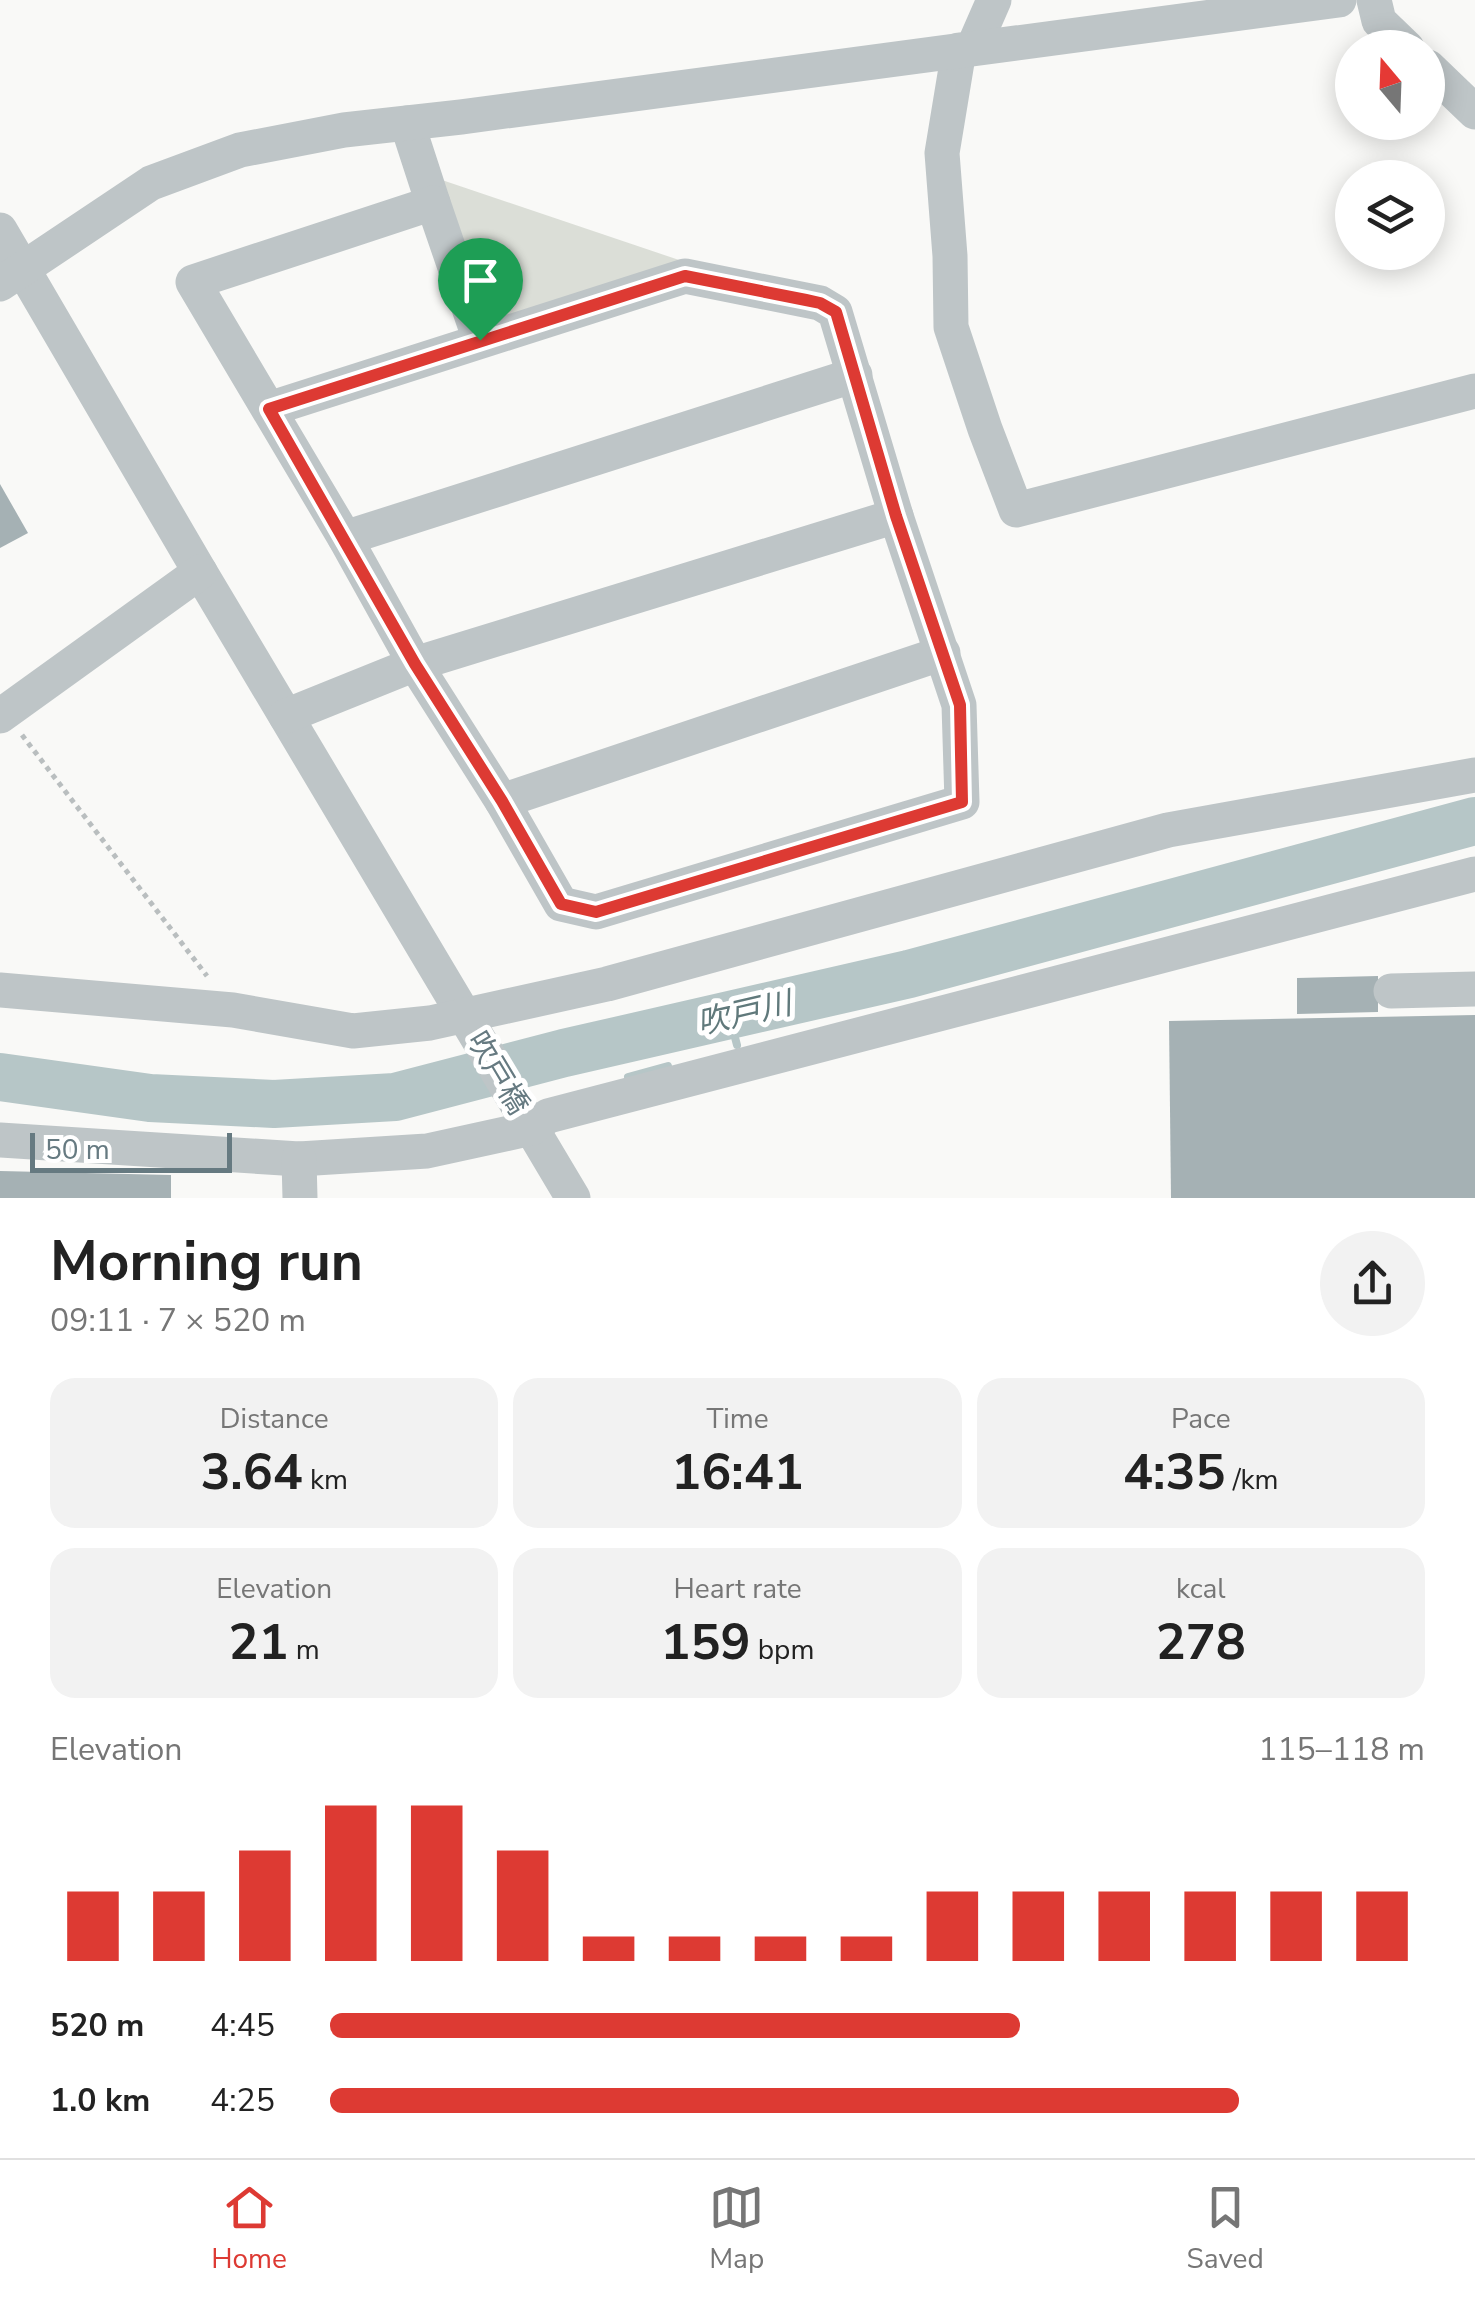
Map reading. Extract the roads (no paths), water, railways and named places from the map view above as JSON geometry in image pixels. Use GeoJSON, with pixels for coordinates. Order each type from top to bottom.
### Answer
{"type":"FeatureCollection","features":[{"type":"Feature","properties":{"kind":"street"},"geometry":{"type":"LineString","coordinates":[[994,0],[966,49],[942,153],[951,327],[1016,510],[1475,391]]}},
{"type":"Feature","properties":{"kind":"street"},"geometry":{"type":"LineString","coordinates":[[12,275],[151,183],[240,150],[344,130],[1339,0]]}},
{"type":"Feature","properties":{"kind":"street"},"geometry":{"type":"LineString","coordinates":[[1374,0],[1379,20],[1389,30]]}},
{"type":"Feature","properties":{"kind":"street"},"geometry":{"type":"LineString","coordinates":[[1445,83],[1475,112]]}},
{"type":"Feature","properties":{"kind":"street"},"geometry":{"type":"LineString","coordinates":[[407,123],[480,340]]}},
{"type":"Feature","properties":{"kind":"street"},"geometry":{"type":"LineString","coordinates":[[269,409],[685,276],[820,303],[836,312],[896,516],[960,705],[962,802],[596,912],[561,904],[502,801],[415,664],[193,282],[432,203]]}},
{"type":"Feature","properties":{"kind":"street","name":"吹戸橋"},"geometry":{"type":"LineString","coordinates":[[0,230],[12,275],[200,572],[573,1198]]}},
{"type":"Feature","properties":{"kind":"street"},"geometry":{"type":"LineString","coordinates":[[344,538],[855,376]]}},
{"type":"Feature","properties":{"kind":"street"},"geometry":{"type":"LineString","coordinates":[[286,716],[415,664],[896,516]]}},
{"type":"Feature","properties":{"kind":"street"},"geometry":{"type":"LineString","coordinates":[[2,714],[200,572]]}},
{"type":"Feature","properties":{"kind":"street"},"geometry":{"type":"LineString","coordinates":[[502,801],[942,654]]}},
{"type":"Feature","properties":{"kind":"street"},"geometry":{"type":"LineString","coordinates":[[0,990],[233,1010],[353,1031],[430,1024],[608,984],[1168,830],[1475,776]]}},
{"type":"Feature","properties":{"kind":"street"},"geometry":{"type":"LineString","coordinates":[[0,1140],[299,1159],[427,1151],[532,1128],[548,1116],[1475,874]]}},
{"type":"Feature","properties":{"kind":"street"},"geometry":{"type":"LineString","coordinates":[[1391,991],[1475,989]]}},
{"type":"Feature","properties":{"kind":"street"},"geometry":{"type":"LineString","coordinates":[[299,1159],[300,1198]]}},
{"type":"Feature","properties":{"kind":"waterway","name":"吹戸川"},"geometry":{"type":"LineString","coordinates":[[0,1077],[150,1098],[274,1104],[395,1097],[564,1053],[909,974],[1475,821]]}},
{"type":"Feature","properties":{"kind":"waterway"},"geometry":{"type":"LineString","coordinates":[[729,1015],[737,1045]]}},
{"type":"Feature","properties":{"kind":"waterway"},"geometry":{"type":"LineString","coordinates":[[628,1077],[668,1066]]}}]}
